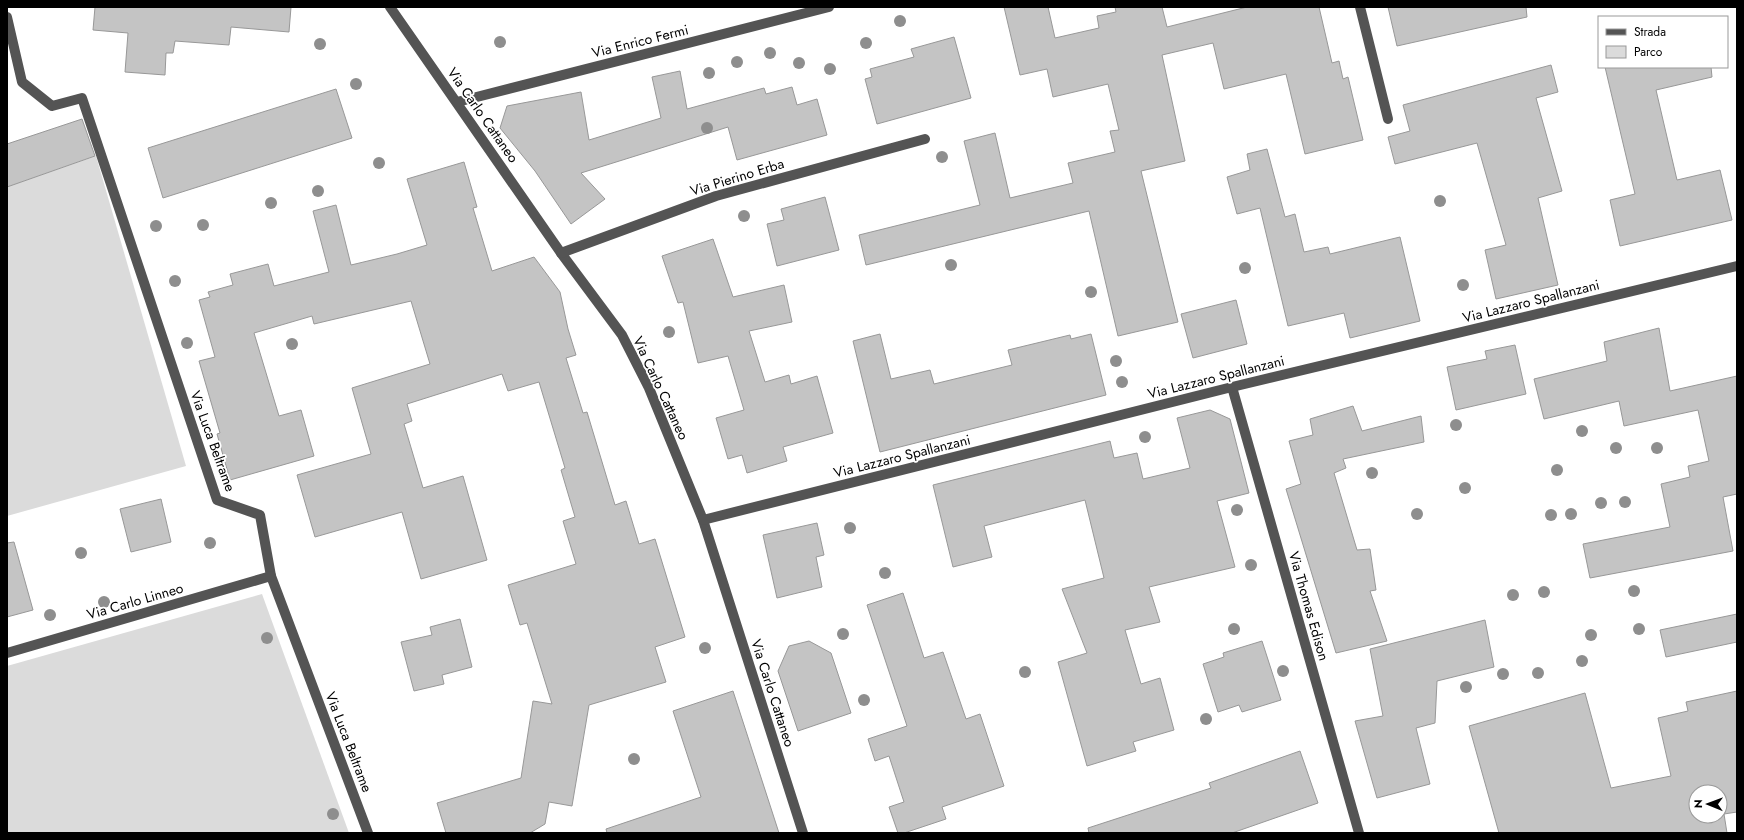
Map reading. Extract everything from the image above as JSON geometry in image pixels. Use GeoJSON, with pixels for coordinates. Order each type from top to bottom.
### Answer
{"type":"FeatureCollection","features":[{"type":"Feature","properties":{"kind":"street","name":"Via Carlo Cattaneo"},"geometry":{"type":"LineString","coordinates":[[390,7],[561,253],[622,335],[649,388],[703,520],[803,833]]}},
{"type":"Feature","properties":{"kind":"street","name":"Via Enrico Fermi"},"geometry":{"type":"LineString","coordinates":[[457,102],[829,7]]}},
{"type":"Feature","properties":{"kind":"street"},"geometry":{"type":"LineString","coordinates":[[1360,7],[1388,119]]}},
{"type":"Feature","properties":{"kind":"street","name":"Via Luca Beltrame"},"geometry":{"type":"LineString","coordinates":[[7,16],[22,82],[52,106],[82,98],[217,500],[260,515],[271,576],[368,833]]}},
{"type":"Feature","properties":{"kind":"street","name":"Via Pierino Erba"},"geometry":{"type":"LineString","coordinates":[[561,253],[716,196],[925,139]]}},
{"type":"Feature","properties":{"kind":"street","name":"Via Lazzaro Spallanzani"},"geometry":{"type":"LineString","coordinates":[[703,520],[1232,387],[1737,266]]}},
{"type":"Feature","properties":{"kind":"street","name":"Via Thomas Edison"},"geometry":{"type":"LineString","coordinates":[[1232,387],[1359,833]]}},
{"type":"Feature","properties":{"kind":"street","name":"Via Carlo Linneo"},"geometry":{"type":"LineString","coordinates":[[7,653],[271,576]]}},
{"type":"Feature","properties":{"kind":"green space"},"geometry":{"type":"Polygon","coordinates":[[[96,156],[186,466],[7,516],[7,187],[96,156]]]}},
{"type":"Feature","properties":{"kind":"green space"},"geometry":{"type":"Polygon","coordinates":[[[262,594],[349,833],[7,833],[7,666],[262,594]]]}},
{"type":"Feature","properties":{"kind":"building"},"geometry":{"type":"Polygon","coordinates":[[[95,7],[291,7],[289,32],[231,27],[229,45],[175,41],[173,53],[166,53],[165,75],[125,72],[128,33],[93,30],[95,7]]]}},
{"type":"Feature","properties":{"kind":"building"},"geometry":{"type":"Polygon","coordinates":[[[1004,7],[1048,7],[1055,38],[1099,28],[1097,16],[1116,12],[1115,7],[1162,7],[1167,27],[1247,7],[1319,7],[1332,63],[1339,61],[1343,79],[1348,77],[1363,140],[1305,154],[1286,74],[1224,89],[1213,43],[1162,55],[1185,161],[1141,171],[1178,322],[1118,336],[1089,211],[866,265],[859,235],[980,205],[964,141],[995,133],[1010,198],[1073,183],[1068,163],[1115,152],[1110,131],[1119,130],[1108,84],[1053,97],[1047,69],[1020,75],[1004,7]]]}},
{"type":"Feature","properties":{"kind":"building"},"geometry":{"type":"Polygon","coordinates":[[[1388,7],[1526,7],[1527,17],[1397,46],[1388,7]]]}},
{"type":"Feature","properties":{"kind":"building"},"geometry":{"type":"Polygon","coordinates":[[[954,37],[971,98],[877,124],[865,79],[872,77],[870,69],[914,57],[911,49],[954,37]]]}},
{"type":"Feature","properties":{"kind":"building"},"geometry":{"type":"Polygon","coordinates":[[[1551,65],[1558,92],[1536,98],[1562,191],[1538,198],[1558,285],[1496,299],[1485,250],[1506,245],[1477,143],[1395,164],[1388,137],[1410,131],[1403,105],[1551,65]]]}},
{"type":"Feature","properties":{"kind":"building"},"geometry":{"type":"Polygon","coordinates":[[[1605,68],[1711,68],[1712,77],[1656,90],[1677,180],[1720,170],[1732,220],[1620,246],[1610,200],[1635,194],[1605,68]]]}},
{"type":"Feature","properties":{"kind":"building"},"geometry":{"type":"Polygon","coordinates":[[[680,71],[687,109],[764,88],[766,94],[792,87],[797,105],[817,99],[827,135],[737,160],[728,127],[581,173],[605,199],[571,224],[535,171],[500,128],[507,106],[581,92],[589,140],[661,118],[652,77],[680,71]]]}},
{"type":"Feature","properties":{"kind":"building"},"geometry":{"type":"Polygon","coordinates":[[[336,89],[352,138],[163,198],[148,148],[336,89]]]}},
{"type":"Feature","properties":{"kind":"building"},"geometry":{"type":"Polygon","coordinates":[[[82,119],[95,156],[7,187],[7,144],[82,119]]]}},
{"type":"Feature","properties":{"kind":"building"},"geometry":{"type":"Polygon","coordinates":[[[1267,149],[1285,217],[1295,214],[1304,252],[1328,247],[1330,254],[1400,237],[1420,321],[1350,338],[1344,313],[1288,326],[1260,208],[1237,214],[1227,177],[1250,170],[1247,154],[1267,149]]]}},
{"type":"Feature","properties":{"kind":"building"},"geometry":{"type":"Polygon","coordinates":[[[464,162],[477,207],[473,208],[492,271],[534,257],[560,292],[568,329],[576,355],[566,358],[583,413],[587,412],[615,505],[626,501],[639,544],[655,539],[685,637],[655,647],[666,682],[589,705],[572,806],[549,802],[545,824],[530,833],[446,833],[437,803],[521,778],[533,701],[552,704],[527,623],[520,625],[508,585],[576,564],[563,521],[575,517],[561,470],[565,468],[539,382],[508,391],[502,374],[407,404],[412,421],[404,424],[423,488],[463,476],[487,560],[421,579],[402,512],[315,537],[297,475],[371,454],[352,388],[430,364],[411,301],[314,324],[312,316],[254,333],[279,416],[301,410],[314,456],[230,480],[217,434],[220,433],[199,361],[215,357],[199,300],[210,297],[208,292],[233,285],[230,274],[268,264],[274,286],[329,272],[313,211],[336,205],[351,265],[427,245],[407,179],[464,162]]]}},
{"type":"Feature","properties":{"kind":"building"},"geometry":{"type":"Polygon","coordinates":[[[825,197],[839,250],[777,266],[767,224],[784,220],[781,209],[825,197]]]}},
{"type":"Feature","properties":{"kind":"building"},"geometry":{"type":"Polygon","coordinates":[[[713,239],[733,297],[784,285],[792,322],[749,331],[765,382],[789,375],[791,384],[817,376],[833,433],[783,447],[787,461],[747,473],[742,455],[728,459],[716,418],[744,410],[728,356],[698,363],[683,302],[678,303],[662,256],[713,239]]]}},
{"type":"Feature","properties":{"kind":"building"},"geometry":{"type":"Polygon","coordinates":[[[1236,300],[1247,344],[1193,358],[1181,314],[1236,300]]]}},
{"type":"Feature","properties":{"kind":"building"},"geometry":{"type":"Polygon","coordinates":[[[1659,328],[1670,391],[1737,376],[1737,494],[1723,497],[1733,551],[1590,578],[1583,544],[1670,527],[1661,484],[1690,477],[1688,466],[1709,461],[1698,410],[1624,426],[1619,401],[1544,419],[1534,379],[1607,361],[1604,342],[1659,328]]]}},
{"type":"Feature","properties":{"kind":"building"},"geometry":{"type":"Polygon","coordinates":[[[880,334],[891,379],[930,370],[934,384],[1012,365],[1008,350],[1070,335],[1071,339],[1091,334],[1106,395],[880,452],[853,341],[880,334]]]}},
{"type":"Feature","properties":{"kind":"building"},"geometry":{"type":"Polygon","coordinates":[[[1515,345],[1526,394],[1456,410],[1447,367],[1487,359],[1485,351],[1515,345]]]}},
{"type":"Feature","properties":{"kind":"building"},"geometry":{"type":"Polygon","coordinates":[[[1353,406],[1362,431],[1421,416],[1424,442],[1343,459],[1346,468],[1334,473],[1357,550],[1370,549],[1376,590],[1370,591],[1387,641],[1336,653],[1286,489],[1301,484],[1289,441],[1313,435],[1310,419],[1353,406]]]}},
{"type":"Feature","properties":{"kind":"building"},"geometry":{"type":"Polygon","coordinates":[[[1210,410],[1230,419],[1249,493],[1217,501],[1235,567],[1149,587],[1160,622],[1125,630],[1141,684],[1160,678],[1174,730],[1133,742],[1136,751],[1087,766],[1058,662],[1087,653],[1062,589],[1104,578],[1085,500],[984,526],[992,557],[953,567],[933,485],[1110,441],[1114,458],[1137,453],[1143,479],[1190,468],[1177,418],[1210,410]]]}},
{"type":"Feature","properties":{"kind":"building"},"geometry":{"type":"Polygon","coordinates":[[[161,499],[171,542],[131,552],[120,509],[161,499]]]}},
{"type":"Feature","properties":{"kind":"building"},"geometry":{"type":"Polygon","coordinates":[[[817,523],[824,555],[816,557],[822,587],[777,598],[763,535],[817,523]]]}},
{"type":"Feature","properties":{"kind":"building"},"geometry":{"type":"Polygon","coordinates":[[[14,542],[33,610],[7,617],[7,543],[14,542]]]}},
{"type":"Feature","properties":{"kind":"building"},"geometry":{"type":"Polygon","coordinates":[[[903,593],[924,658],[943,652],[966,719],[980,714],[1004,786],[942,807],[946,819],[904,833],[898,833],[889,807],[904,802],[889,756],[875,761],[868,739],[907,726],[867,605],[903,593]]]}},
{"type":"Feature","properties":{"kind":"building"},"geometry":{"type":"Polygon","coordinates":[[[1737,614],[1737,642],[1666,657],[1660,630],[1737,614]]]}},
{"type":"Feature","properties":{"kind":"building"},"geometry":{"type":"Polygon","coordinates":[[[460,619],[472,667],[442,675],[444,684],[414,691],[401,642],[432,635],[430,627],[460,619]]]}},
{"type":"Feature","properties":{"kind":"building"},"geometry":{"type":"Polygon","coordinates":[[[1485,620],[1494,667],[1437,681],[1435,723],[1416,728],[1430,784],[1377,798],[1355,721],[1383,716],[1370,649],[1485,620]]]}},
{"type":"Feature","properties":{"kind":"building"},"geometry":{"type":"Polygon","coordinates":[[[809,641],[831,653],[851,713],[798,731],[778,671],[789,646],[809,641]]]}},
{"type":"Feature","properties":{"kind":"building"},"geometry":{"type":"Polygon","coordinates":[[[1262,641],[1281,700],[1242,712],[1239,705],[1218,712],[1203,664],[1224,657],[1223,653],[1262,641]]]}},
{"type":"Feature","properties":{"kind":"building"},"geometry":{"type":"Polygon","coordinates":[[[733,691],[779,833],[607,833],[606,829],[701,797],[673,711],[733,691]]]}},
{"type":"Feature","properties":{"kind":"building"},"geometry":{"type":"Polygon","coordinates":[[[1737,691],[1737,812],[1728,813],[1728,784],[1688,784],[1688,824],[1726,824],[1727,833],[1499,833],[1469,726],[1585,693],[1611,788],[1671,776],[1658,718],[1688,711],[1686,702],[1737,691]]]}},
{"type":"Feature","properties":{"kind":"building"},"geometry":{"type":"Polygon","coordinates":[[[1300,751],[1318,803],[1232,833],[1089,833],[1088,828],[1211,788],[1209,783],[1300,751]]]}}]}
